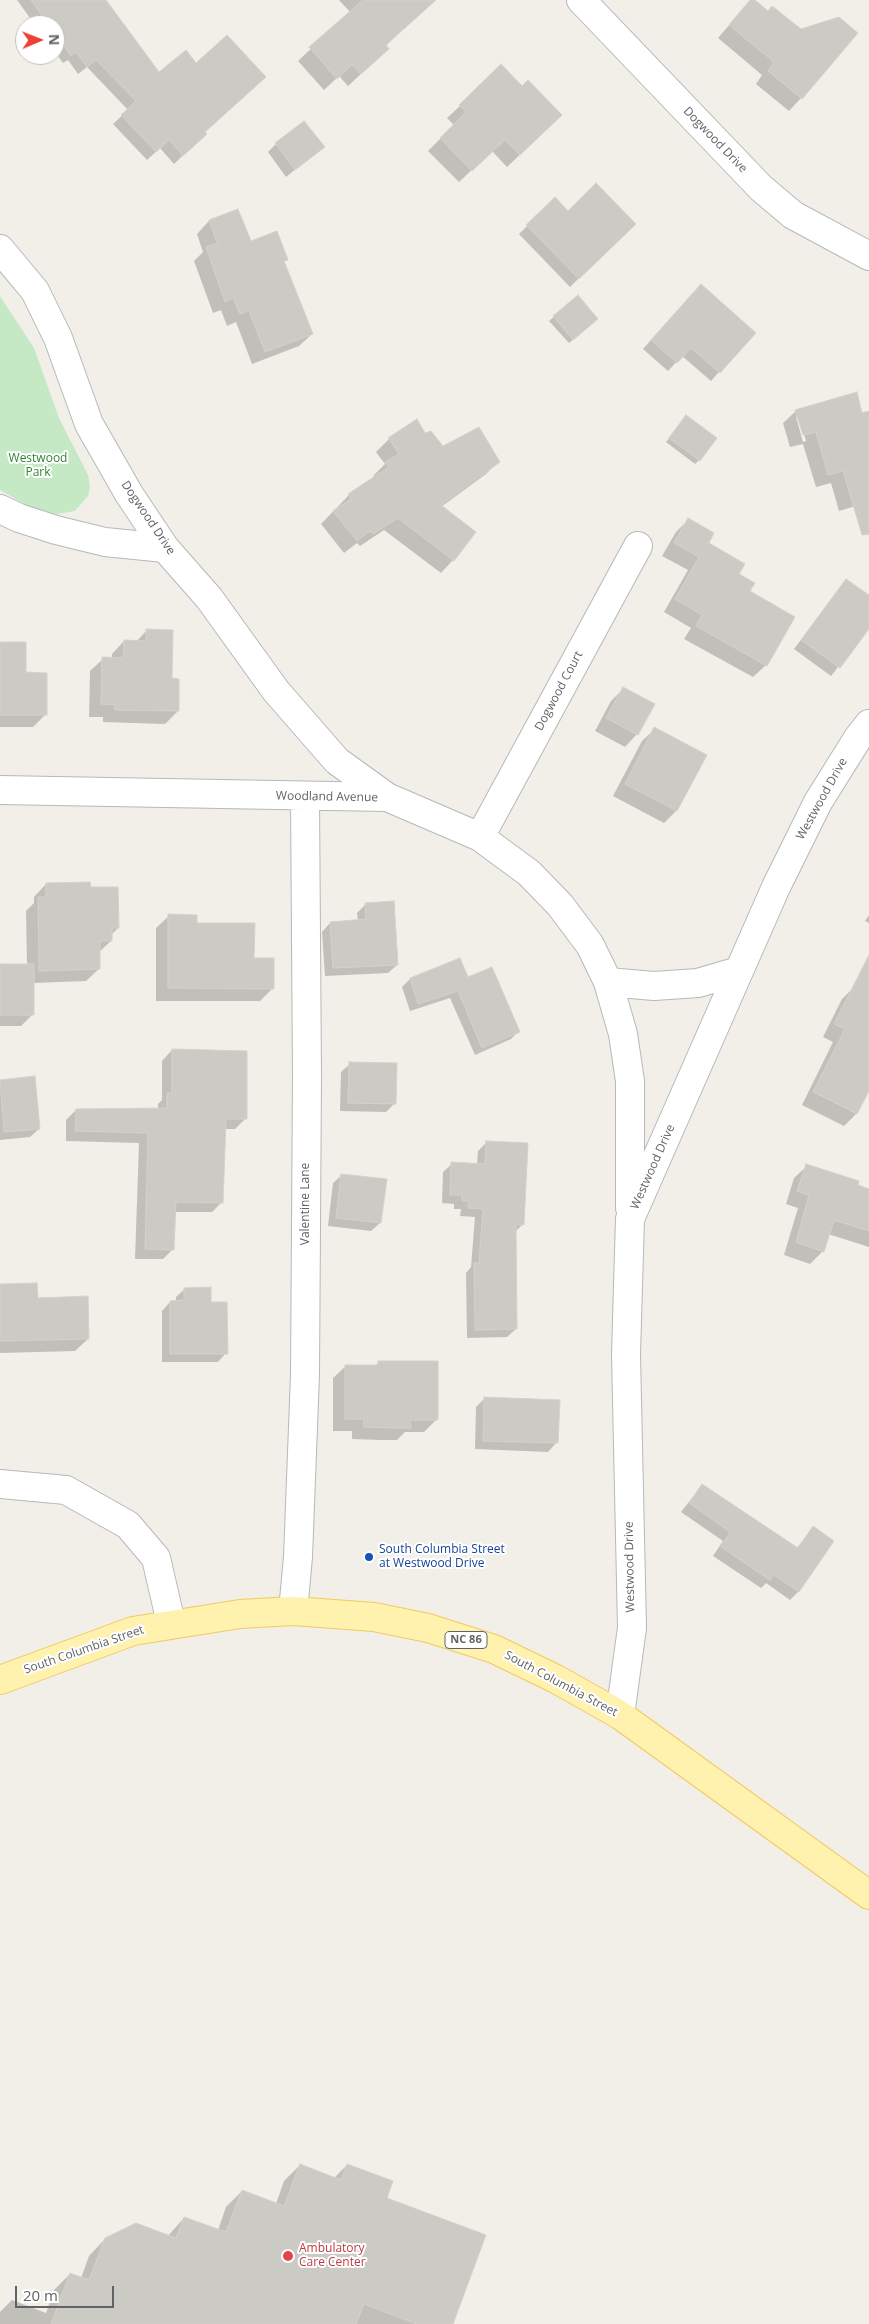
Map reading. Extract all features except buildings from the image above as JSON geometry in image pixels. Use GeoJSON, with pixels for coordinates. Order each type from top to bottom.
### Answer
{"type":"FeatureCollection","features":[{"type":"Feature","properties":{"kind":"main road","name":"South Columbia Street"},"geometry":{"type":"LineString","coordinates":[[0,1680],[133,1631],[171,1623],[240,1614],[293,1611],[374,1617],[428,1628],[494,1649],[556,1679],[620,1715],[869,1895]]}},
{"type":"Feature","properties":{"kind":"street","name":"Dogwood Drive"},"geometry":{"type":"LineString","coordinates":[[581,0],[761,188],[793,215],[869,256]]}},
{"type":"Feature","properties":{"kind":"street","name":"Dogwood Drive"},"geometry":{"type":"LineString","coordinates":[[0,249],[35,291],[58,338],[89,424],[129,494],[165,548],[209,598],[276,691],[337,761],[386,798]]}},
{"type":"Feature","properties":{"kind":"street"},"geometry":{"type":"LineString","coordinates":[[0,509],[19,518],[56,530],[104,542],[165,548]]}},
{"type":"Feature","properties":{"kind":"street","name":"Dogwood Court"},"geometry":{"type":"LineString","coordinates":[[480,837],[638,546]]}},
{"type":"Feature","properties":{"kind":"street","name":"Westwood Drive"},"geometry":{"type":"LineString","coordinates":[[620,1715],[632,1628],[626,1354],[630,1219],[776,887],[818,802],[858,738],[869,724]]}},
{"type":"Feature","properties":{"kind":"street","name":"Woodland Avenue"},"geometry":{"type":"LineString","coordinates":[[0,790],[386,798],[480,837],[528,873],[560,905],[590,945],[608,982],[623,1034],[630,1081],[630,1219]]}},
{"type":"Feature","properties":{"kind":"street","name":"Valentine Lane"},"geometry":{"type":"LineString","coordinates":[[293,1611],[298,1557],[305,1375],[307,1087],[305,797]]}},
{"type":"Feature","properties":{"kind":"street"},"geometry":{"type":"LineString","coordinates":[[608,982],[654,986],[698,983],[738,971]]}},
{"type":"Feature","properties":{"kind":"street"},"geometry":{"type":"LineString","coordinates":[[0,1484],[66,1490],[128,1526],[156,1558],[171,1623]]}},
{"type":"Feature","properties":{"kind":"green space","name":"Westwood Park"},"geometry":{"type":"Polygon","coordinates":[[[0,296],[34,348],[59,418],[88,475],[90,487],[88,496],[75,511],[57,514],[45,511],[28,506],[0,490],[0,296]]]}},
{"type":"Feature","properties":{"kind":"place","name":"South Columbia Street at Westwood Drive"},"geometry":{"type":"Point","coordinates":[369,1557]}},
{"type":"Feature","properties":{"kind":"place","name":"Ambulatory Care Center"},"geometry":{"type":"Point","coordinates":[288,2256]}}]}
